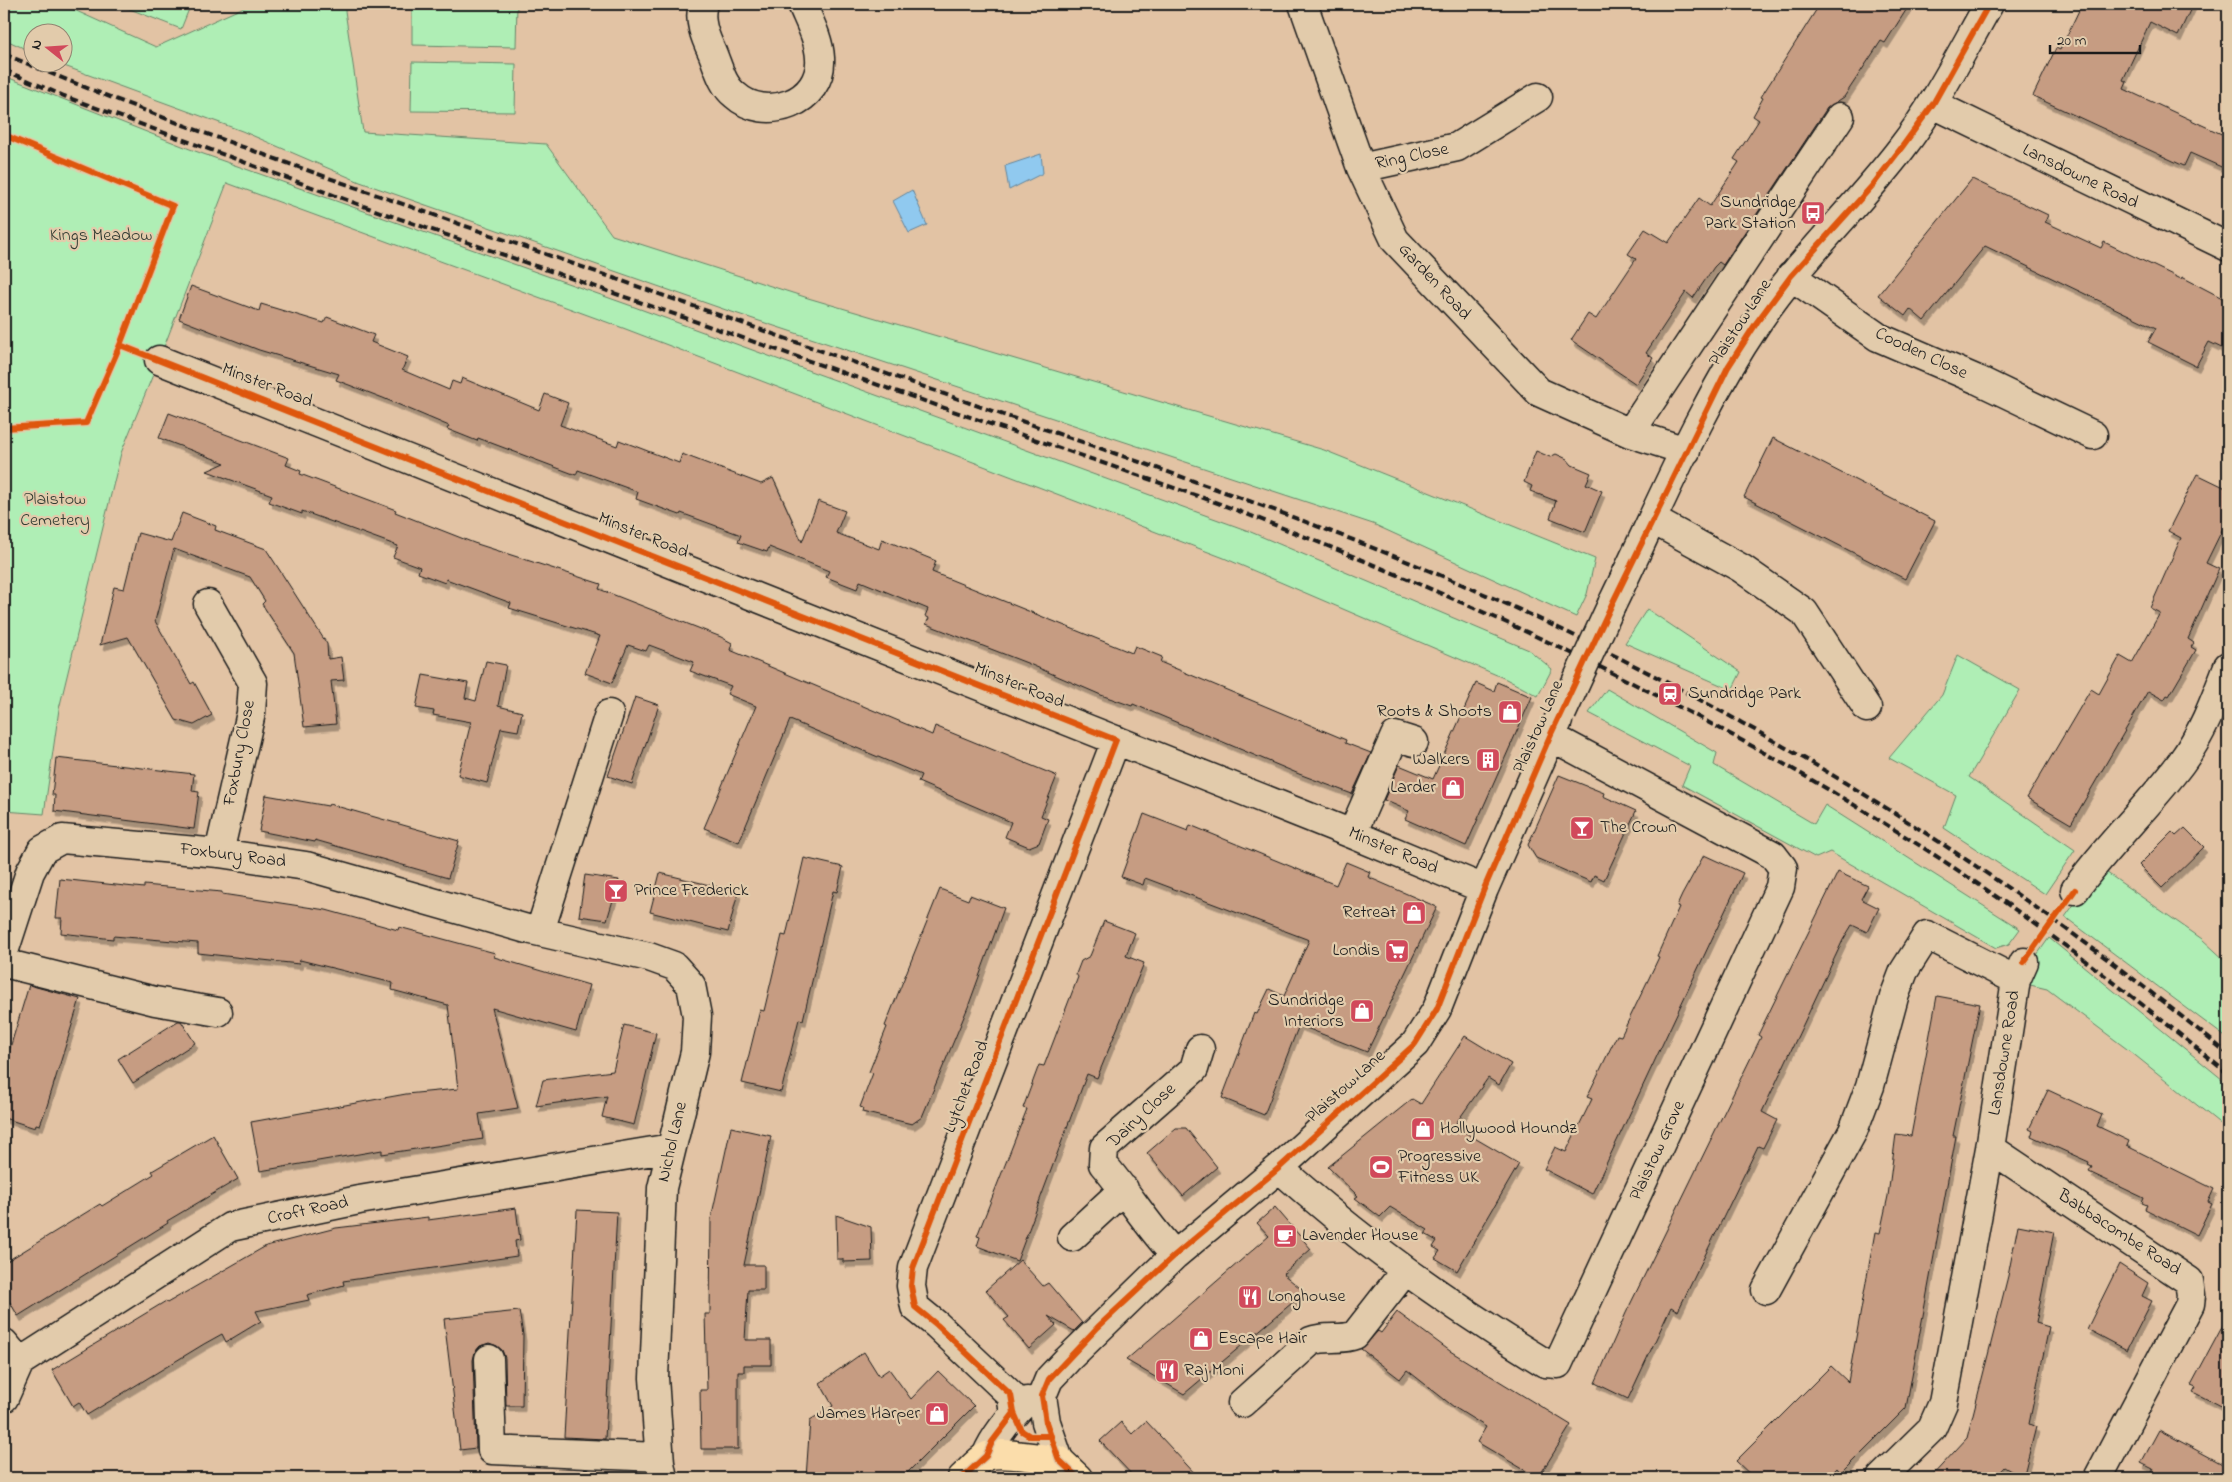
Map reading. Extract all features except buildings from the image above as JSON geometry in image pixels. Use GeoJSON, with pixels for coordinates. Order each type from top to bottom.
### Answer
{"type":"FeatureCollection","features":[{"type":"Feature","properties":{"kind":"main road"},"geometry":{"type":"LineString","coordinates":[[962,1478],[986,1456],[1015,1455],[1043,1460],[1059,1460],[1078,1478]]}},
{"type":"Feature","properties":{"kind":"street"},"geometry":{"type":"LineString","coordinates":[[703,4],[702,23],[724,82],[734,95],[748,105],[764,109],[781,108],[797,102],[809,91],[818,76],[820,60],[818,43],[802,4]]}},
{"type":"Feature","properties":{"kind":"street","name":"Garden Road"},"geometry":{"type":"LineString","coordinates":[[1304,4],[1361,168],[1394,240],[1539,392],[1630,433],[1686,451]]}},
{"type":"Feature","properties":{"kind":"street","name":"Plaistow Lane"},"geometry":{"type":"LineString","coordinates":[[1042,1396],[1049,1379],[1175,1254],[1279,1168],[1415,1044],[1437,1009],[1484,889],[1556,724],[1612,604],[1728,367],[1791,276],[1872,186],[1933,104],[1989,4]]}},
{"type":"Feature","properties":{"kind":"street","name":"Ring Close"},"geometry":{"type":"LineString","coordinates":[[1361,168],[1456,148],[1538,97]]}},
{"type":"Feature","properties":{"kind":"street","name":"Lansdowne Road"},"geometry":{"type":"LineString","coordinates":[[1933,104],[2228,247]]}},
{"type":"Feature","properties":{"kind":"street"},"geometry":{"type":"LineString","coordinates":[[1630,433],[1840,118]]}},
{"type":"Feature","properties":{"kind":"street","name":"Cooden Close"},"geometry":{"type":"LineString","coordinates":[[1791,276],[1878,337],[1978,380],[2093,435]]}},
{"type":"Feature","properties":{"kind":"street","name":"Minster Road"},"geometry":{"type":"LineString","coordinates":[[159,360],[1352,834],[1484,889]]}},
{"type":"Feature","properties":{"kind":"street"},"geometry":{"type":"LineString","coordinates":[[1653,520],[1741,568],[1804,612],[1867,708]]}},
{"type":"Feature","properties":{"kind":"street","name":"Foxbury Close"},"geometry":{"type":"LineString","coordinates":[[208,604],[253,683],[251,713],[219,853]]}},
{"type":"Feature","properties":{"kind":"street"},"geometry":{"type":"LineString","coordinates":[[2075,890],[2095,862],[2181,763],[2207,720],[2228,666]]}},
{"type":"Feature","properties":{"kind":"street"},"geometry":{"type":"LineString","coordinates":[[534,930],[609,714]]}},
{"type":"Feature","properties":{"kind":"street","name":"Plaistow Grove"},"geometry":{"type":"LineString","coordinates":[[1279,1168],[1342,1222],[1405,1271],[1474,1320],[1546,1363],[1558,1364],[1780,887],[1783,868],[1773,855],[1556,724]]}},
{"type":"Feature","properties":{"kind":"street"},"geometry":{"type":"LineString","coordinates":[[1352,834],[1395,736],[1414,742]]}},
{"type":"Feature","properties":{"kind":"street","name":"Lytchet Road"},"geometry":{"type":"LineString","coordinates":[[1014,1413],[1011,1395],[937,1325],[915,1307],[911,1286],[913,1268],[1116,740]]}},
{"type":"Feature","properties":{"kind":"street","name":"Foxbury Road"},"geometry":{"type":"LineString","coordinates":[[4,952],[30,872],[42,850],[62,839],[219,853],[306,866],[534,930]]}},
{"type":"Feature","properties":{"kind":"street","name":"Nichol Lane"},"geometry":{"type":"LineString","coordinates":[[534,930],[658,960],[674,966],[691,985],[697,1016],[696,1052],[662,1188],[654,1378],[661,1468]]}},
{"type":"Feature","properties":{"kind":"street","name":"Lansdowne Road"},"geometry":{"type":"LineString","coordinates":[[1766,1290],[1854,1131],[1870,1086],[1894,997],[1904,971],[1927,935],[2020,971],[1990,1148],[1943,1403],[1932,1428],[1881,1478]]}},
{"type":"Feature","properties":{"kind":"street"},"geometry":{"type":"LineString","coordinates":[[4,963],[155,1001],[218,1012]]}},
{"type":"Feature","properties":{"kind":"street","name":"Dairy Close"},"geometry":{"type":"LineString","coordinates":[[1175,1254],[1162,1241],[1124,1188],[1103,1164],[1104,1148],[1194,1069],[1200,1049]]}},
{"type":"Feature","properties":{"kind":"street","name":"Croft Road"},"geometry":{"type":"LineString","coordinates":[[4,1398],[8,1348],[230,1227],[360,1200],[671,1148]]}},
{"type":"Feature","properties":{"kind":"street","name":"Babbacombe Road"},"geometry":{"type":"LineString","coordinates":[[1990,1148],[2190,1281],[2192,1294],[2190,1304],[2098,1478]]}},
{"type":"Feature","properties":{"kind":"street"},"geometry":{"type":"LineString","coordinates":[[1072,1237],[1124,1188]]}},
{"type":"Feature","properties":{"kind":"street"},"geometry":{"type":"LineString","coordinates":[[1242,1403],[1311,1341],[1320,1338],[1346,1339],[1356,1335],[1405,1271]]}},
{"type":"Feature","properties":{"kind":"street"},"geometry":{"type":"LineString","coordinates":[[489,1360],[492,1450],[661,1468]]}},
{"type":"Feature","properties":{"kind":"street"},"geometry":{"type":"LineString","coordinates":[[986,1456],[992,1442],[1014,1413],[1030,1398],[1042,1396],[1046,1422],[1059,1460]]}},
{"type":"Feature","properties":{"kind":"green space"},"geometry":{"type":"Polygon","coordinates":[[[4,4],[61,4],[156,47],[251,4],[278,4],[300,8],[301,4],[344,4],[363,132],[546,144],[612,235],[808,298],[1324,450],[1595,559],[1587,594],[1576,617],[1373,524],[726,310],[360,182],[242,131],[72,69],[72,22],[22,22],[22,47],[4,39],[4,4]]]}},
{"type":"Feature","properties":{"kind":"green space"},"geometry":{"type":"Polygon","coordinates":[[[117,4],[191,4],[181,29],[117,4]]]}},
{"type":"Feature","properties":{"kind":"green space"},"geometry":{"type":"Polygon","coordinates":[[[412,4],[517,4],[516,47],[412,45],[412,4]]]}},
{"type":"Feature","properties":{"kind":"green space"},"geometry":{"type":"Polygon","coordinates":[[[412,62],[516,64],[515,112],[411,111],[412,62]]]}},
{"type":"Feature","properties":{"kind":"green space"},"geometry":{"type":"Polygon","coordinates":[[[4,76],[195,151],[629,305],[1246,530],[1529,650],[1552,669],[1538,696],[1506,679],[1224,558],[623,328],[227,183],[121,453],[59,709],[44,814],[4,811],[4,76]]]}},
{"type":"Feature","properties":{"kind":"green space"},"geometry":{"type":"Polygon","coordinates":[[[1647,609],[1741,672],[1732,690],[1625,643],[1647,609]]]}},
{"type":"Feature","properties":{"kind":"green space"},"geometry":{"type":"Polygon","coordinates":[[[1958,655],[2020,690],[1969,777],[2075,850],[2045,894],[1944,828],[1956,795],[1889,758],[1942,695],[1958,655]]]}},
{"type":"Feature","properties":{"kind":"green space"},"geometry":{"type":"Polygon","coordinates":[[[1607,689],[1717,753],[1714,765],[1814,824],[1825,805],[2020,929],[2009,944],[1996,948],[1830,852],[1816,858],[1682,785],[1690,766],[1589,713],[1607,689]]]}},
{"type":"Feature","properties":{"kind":"green space"},"geometry":{"type":"Polygon","coordinates":[[[2100,868],[2202,939],[2228,963],[2228,1039],[2065,917],[2100,868]]]}},
{"type":"Feature","properties":{"kind":"green space"},"geometry":{"type":"Polygon","coordinates":[[[2049,938],[2228,1084],[2228,1130],[2131,1052],[2047,989],[2026,984],[2032,962],[2049,938]]]}},
{"type":"Feature","properties":{"kind":"water"},"geometry":{"type":"Polygon","coordinates":[[[1041,154],[1043,173],[1009,190],[1005,166],[1041,154]]]}},
{"type":"Feature","properties":{"kind":"water"},"geometry":{"type":"Polygon","coordinates":[[[912,190],[927,225],[909,233],[893,201],[912,190]]]}},
{"type":"Feature","properties":{"kind":"railway"},"geometry":{"type":"LineString","coordinates":[[4,54],[115,99],[284,162],[1269,508],[1401,559],[1531,615],[1624,660],[1716,708],[1806,759],[1894,813],[1980,869],[2065,928],[2228,1054]]}},
{"type":"Feature","properties":{"kind":"railway"},"geometry":{"type":"LineString","coordinates":[[4,70],[64,96],[366,207],[1212,501],[1303,536],[1482,612],[1570,652],[1743,741],[1828,789],[1911,840],[1993,894],[2073,952],[2228,1074]]}},
{"type":"Feature","properties":{"kind":"cycle path"},"geometry":{"type":"LineString","coordinates":[[1078,1478],[1059,1460],[1046,1422],[1042,1396],[1049,1379],[1098,1327],[1175,1255],[1279,1168],[1415,1044],[1437,1009],[1484,889],[1550,736],[1612,604],[1728,367],[1757,322],[1791,276],[1872,186],[1933,104],[1989,4]]}},
{"type":"Feature","properties":{"kind":"cycle path"},"geometry":{"type":"LineString","coordinates":[[4,135],[173,206],[120,345],[1116,740],[913,1268],[911,1286],[915,1307],[937,1325],[1011,1395],[1014,1413],[1022,1431],[1030,1436],[1051,1436]]}},
{"type":"Feature","properties":{"kind":"cycle path"},"geometry":{"type":"LineString","coordinates":[[4,428],[86,423],[120,345]]}},
{"type":"Feature","properties":{"kind":"cycle path"},"geometry":{"type":"LineString","coordinates":[[2024,962],[2075,890]]}},
{"type":"Feature","properties":{"kind":"cycle path"},"geometry":{"type":"LineString","coordinates":[[962,1478],[986,1456],[992,1442],[1014,1413]]}},
{"type":"Feature","properties":{"kind":"place","name":"Sundridge Park Station"},"geometry":{"type":"Point","coordinates":[1813,213]}},
{"type":"Feature","properties":{"kind":"place","name":"Sundridge Park"},"geometry":{"type":"Point","coordinates":[1670,694]}},
{"type":"Feature","properties":{"kind":"place","name":"Roots & Shoots"},"geometry":{"type":"Point","coordinates":[1510,712]}},
{"type":"Feature","properties":{"kind":"place","name":"Walkers"},"geometry":{"type":"Point","coordinates":[1488,760]}},
{"type":"Feature","properties":{"kind":"place","name":"Larder"},"geometry":{"type":"Point","coordinates":[1453,788]}},
{"type":"Feature","properties":{"kind":"place","name":"The Crown"},"geometry":{"type":"Point","coordinates":[1582,828]}},
{"type":"Feature","properties":{"kind":"place","name":"Prince Frederick"},"geometry":{"type":"Point","coordinates":[616,891]}},
{"type":"Feature","properties":{"kind":"place","name":"Retreat"},"geometry":{"type":"Point","coordinates":[1414,913]}},
{"type":"Feature","properties":{"kind":"place","name":"Londis"},"geometry":{"type":"Point","coordinates":[1397,951]}},
{"type":"Feature","properties":{"kind":"place","name":"Sundridge Interiors"},"geometry":{"type":"Point","coordinates":[1362,1011]}},
{"type":"Feature","properties":{"kind":"place","name":"Hollywood Houndz"},"geometry":{"type":"Point","coordinates":[1423,1129]}},
{"type":"Feature","properties":{"kind":"place","name":"Progressive Fitness UK"},"geometry":{"type":"Point","coordinates":[1381,1167]}},
{"type":"Feature","properties":{"kind":"place","name":"Lavender House"},"geometry":{"type":"Point","coordinates":[1285,1236]}},
{"type":"Feature","properties":{"kind":"place","name":"Longhouse"},"geometry":{"type":"Point","coordinates":[1250,1297]}},
{"type":"Feature","properties":{"kind":"place","name":"Escape Hair"},"geometry":{"type":"Point","coordinates":[1201,1339]}},
{"type":"Feature","properties":{"kind":"place","name":"Raj Moni"},"geometry":{"type":"Point","coordinates":[1167,1371]}},
{"type":"Feature","properties":{"kind":"place","name":"James Harper"},"geometry":{"type":"Point","coordinates":[937,1414]}},
{"type":"Feature","properties":{"kind":"park label","name":"Kings Meadow"},"geometry":{"type":"Point","coordinates":[101,236]}},
{"type":"Feature","properties":{"kind":"park label","name":"Plaistow Cemetery"},"geometry":{"type":"Point","coordinates":[55,510]}}]}
